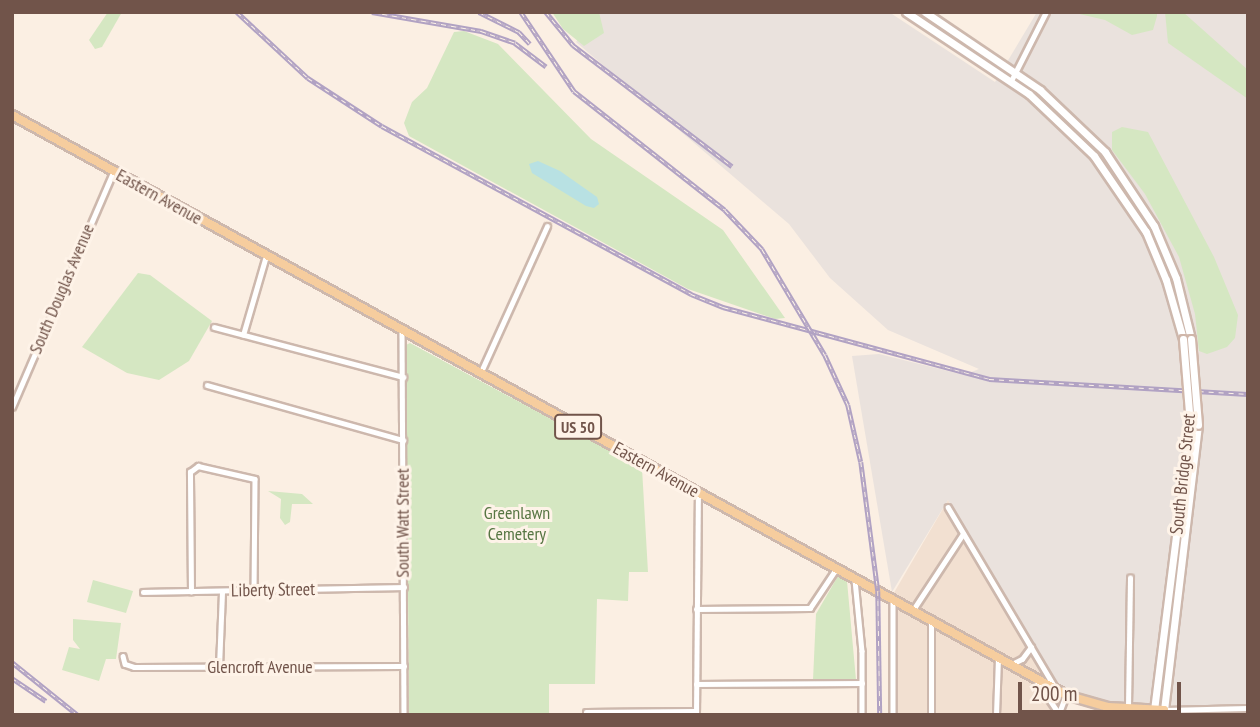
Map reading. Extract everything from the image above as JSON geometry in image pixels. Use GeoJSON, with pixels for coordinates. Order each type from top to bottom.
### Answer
{"type":"FeatureCollection","features":[{"type":"Feature","properties":{"kind":"main road","name":"South Bridge Street"},"geometry":{"type":"LineString","coordinates":[[906,12],[1011,81],[1063,123],[1120,190],[1158,260],[1187,339]]}},
{"type":"Feature","properties":{"kind":"main road","name":"South Bridge Street"},"geometry":{"type":"LineString","coordinates":[[925,12],[1017,72],[1085,131],[1132,190],[1168,259],[1187,339],[1194,425],[1164,712]]}},
{"type":"Feature","properties":{"kind":"main road","name":"Eastern Avenue"},"geometry":{"type":"LineString","coordinates":[[12,116],[1066,695],[1128,710],[1164,712]]}},
{"type":"Feature","properties":{"kind":"main road","name":"South Bridge Street"},"geometry":{"type":"LineString","coordinates":[[1154,712],[1194,425]]}},
{"type":"Feature","properties":{"kind":"street"},"geometry":{"type":"LineString","coordinates":[[1011,81],[1046,12]]}},
{"type":"Feature","properties":{"kind":"street","name":"South Douglas Avenue"},"geometry":{"type":"LineString","coordinates":[[12,407],[113,172]]}},
{"type":"Feature","properties":{"kind":"street"},"geometry":{"type":"LineString","coordinates":[[480,374],[497,342],[502,317],[547,226]]}},
{"type":"Feature","properties":{"kind":"street"},"geometry":{"type":"LineString","coordinates":[[243,335],[266,256]]}},
{"type":"Feature","properties":{"kind":"street"},"geometry":{"type":"LineString","coordinates":[[214,327],[403,377]]}},
{"type":"Feature","properties":{"kind":"street","name":"South Watt Street"},"geometry":{"type":"LineString","coordinates":[[402,332],[404,715]]}},
{"type":"Feature","properties":{"kind":"street"},"geometry":{"type":"LineString","coordinates":[[206,385],[403,440]]}},
{"type":"Feature","properties":{"kind":"street"},"geometry":{"type":"LineString","coordinates":[[191,592],[192,467],[254,478],[257,487],[254,591]]}},
{"type":"Feature","properties":{"kind":"street"},"geometry":{"type":"LineString","coordinates":[[586,712],[696,713],[698,494]]}},
{"type":"Feature","properties":{"kind":"street"},"geometry":{"type":"LineString","coordinates":[[948,507],[1056,689]]}},
{"type":"Feature","properties":{"kind":"street"},"geometry":{"type":"LineString","coordinates":[[913,610],[963,534]]}},
{"type":"Feature","properties":{"kind":"street"},"geometry":{"type":"LineString","coordinates":[[696,609],[810,608],[836,569]]}},
{"type":"Feature","properties":{"kind":"street"},"geometry":{"type":"LineString","coordinates":[[1128,710],[1130,578]]}},
{"type":"Feature","properties":{"kind":"street"},"geometry":{"type":"LineString","coordinates":[[856,579],[862,715]]}},
{"type":"Feature","properties":{"kind":"street","name":"Liberty Street"},"geometry":{"type":"LineString","coordinates":[[143,593],[404,587]]}},
{"type":"Feature","properties":{"kind":"street"},"geometry":{"type":"LineString","coordinates":[[219,667],[222,592]]}},
{"type":"Feature","properties":{"kind":"street"},"geometry":{"type":"LineString","coordinates":[[893,599],[893,715]]}},
{"type":"Feature","properties":{"kind":"street"},"geometry":{"type":"LineString","coordinates":[[931,620],[931,715]]}},
{"type":"Feature","properties":{"kind":"street"},"geometry":{"type":"LineString","coordinates":[[1011,664],[1022,659],[1031,646]]}},
{"type":"Feature","properties":{"kind":"street","name":"Glencroft Avenue"},"geometry":{"type":"LineString","coordinates":[[123,656],[125,664],[134,667],[404,666]]}},
{"type":"Feature","properties":{"kind":"street"},"geometry":{"type":"LineString","coordinates":[[996,715],[998,656]]}},
{"type":"Feature","properties":{"kind":"street"},"geometry":{"type":"LineString","coordinates":[[1035,677],[1059,714]]}},
{"type":"Feature","properties":{"kind":"street"},"geometry":{"type":"LineString","coordinates":[[695,684],[862,683]]}},
{"type":"Feature","properties":{"kind":"street"},"geometry":{"type":"LineString","coordinates":[[1059,714],[1066,695]]}},
{"type":"Feature","properties":{"kind":"street"},"geometry":{"type":"LineString","coordinates":[[1164,712],[1248,708]]}},
{"type":"Feature","properties":{"kind":"shaded area"},"geometry":{"type":"Polygon","coordinates":[[[601,12],[889,12],[995,82],[1037,12],[1248,12],[1248,710],[1166,711],[1102,703],[1058,688],[948,500],[892,592],[852,356],[879,354],[964,375],[979,369],[888,330],[830,278],[789,224],[576,42],[601,12]]]}},
{"type":"Feature","properties":{"kind":"shaded area"},"geometry":{"type":"Polygon","coordinates":[[[948,500],[1058,688],[1056,715],[888,715],[888,603],[948,500]]]}},
{"type":"Feature","properties":{"kind":"green space"},"geometry":{"type":"Polygon","coordinates":[[[108,12],[122,12],[102,47],[95,49],[89,40],[108,12]]]}},
{"type":"Feature","properties":{"kind":"green space"},"geometry":{"type":"Polygon","coordinates":[[[552,12],[599,12],[604,33],[584,46],[563,29],[552,12]]]}},
{"type":"Feature","properties":{"kind":"green space"},"geometry":{"type":"Polygon","coordinates":[[[1071,12],[1157,12],[1157,16],[1153,30],[1132,35],[1105,20],[1071,12]]]}},
{"type":"Feature","properties":{"kind":"green space"},"geometry":{"type":"Polygon","coordinates":[[[1165,12],[1183,12],[1248,70],[1248,99],[1168,43],[1165,12]]]}},
{"type":"Feature","properties":{"kind":"green space"},"geometry":{"type":"Polygon","coordinates":[[[464,31],[498,44],[591,139],[723,230],[785,318],[775,319],[688,289],[409,136],[404,123],[412,102],[427,88],[454,32],[464,31]]]}},
{"type":"Feature","properties":{"kind":"green space"},"geometry":{"type":"Polygon","coordinates":[[[1122,127],[1148,132],[1214,257],[1238,315],[1235,338],[1227,347],[1207,354],[1199,351],[1195,314],[1179,257],[1145,194],[1112,150],[1112,132],[1122,127]]]}},
{"type":"Feature","properties":{"kind":"green space"},"geometry":{"type":"Polygon","coordinates":[[[138,273],[150,275],[212,321],[189,361],[159,380],[127,373],[82,347],[138,273]]]}},
{"type":"Feature","properties":{"kind":"green space","name":"Greenlawn Cemetery"},"geometry":{"type":"Polygon","coordinates":[[[410,343],[642,468],[648,572],[629,572],[628,601],[597,599],[595,684],[549,684],[549,715],[409,715],[406,345],[410,343]]]}},
{"type":"Feature","properties":{"kind":"green space"},"geometry":{"type":"Polygon","coordinates":[[[268,491],[302,494],[313,504],[292,504],[290,522],[285,525],[280,518],[281,499],[268,491]]]}},
{"type":"Feature","properties":{"kind":"green space"},"geometry":{"type":"Polygon","coordinates":[[[838,576],[847,581],[856,680],[813,680],[816,614],[838,576]]]}},
{"type":"Feature","properties":{"kind":"green space"},"geometry":{"type":"Polygon","coordinates":[[[93,580],[133,591],[126,613],[87,602],[93,580]]]}},
{"type":"Feature","properties":{"kind":"green space"},"geometry":{"type":"Polygon","coordinates":[[[73,619],[121,623],[116,659],[106,659],[99,681],[62,670],[69,647],[80,649],[73,640],[73,619]]]}},
{"type":"Feature","properties":{"kind":"water"},"geometry":{"type":"Polygon","coordinates":[[[538,161],[560,171],[597,197],[599,204],[594,208],[586,206],[532,173],[529,164],[538,161]]]}},
{"type":"Feature","properties":{"kind":"railway"},"geometry":{"type":"LineString","coordinates":[[237,12],[308,78],[382,126],[691,294],[723,307],[989,379],[1248,394]]}},
{"type":"Feature","properties":{"kind":"railway"},"geometry":{"type":"LineString","coordinates":[[372,12],[481,31],[515,43],[546,66]]}},
{"type":"Feature","properties":{"kind":"railway"},"geometry":{"type":"LineString","coordinates":[[479,12],[519,32],[530,44]]}},
{"type":"Feature","properties":{"kind":"railway"},"geometry":{"type":"LineString","coordinates":[[521,12],[574,91],[725,210],[762,249],[825,355],[848,405],[861,462],[878,591],[880,715]]}},
{"type":"Feature","properties":{"kind":"railway"},"geometry":{"type":"LineString","coordinates":[[546,12],[573,45],[732,166]]}},
{"type":"Feature","properties":{"kind":"railway"},"geometry":{"type":"LineString","coordinates":[[12,662],[78,715]]}},
{"type":"Feature","properties":{"kind":"railway"},"geometry":{"type":"LineString","coordinates":[[12,678],[46,701]]}}]}
